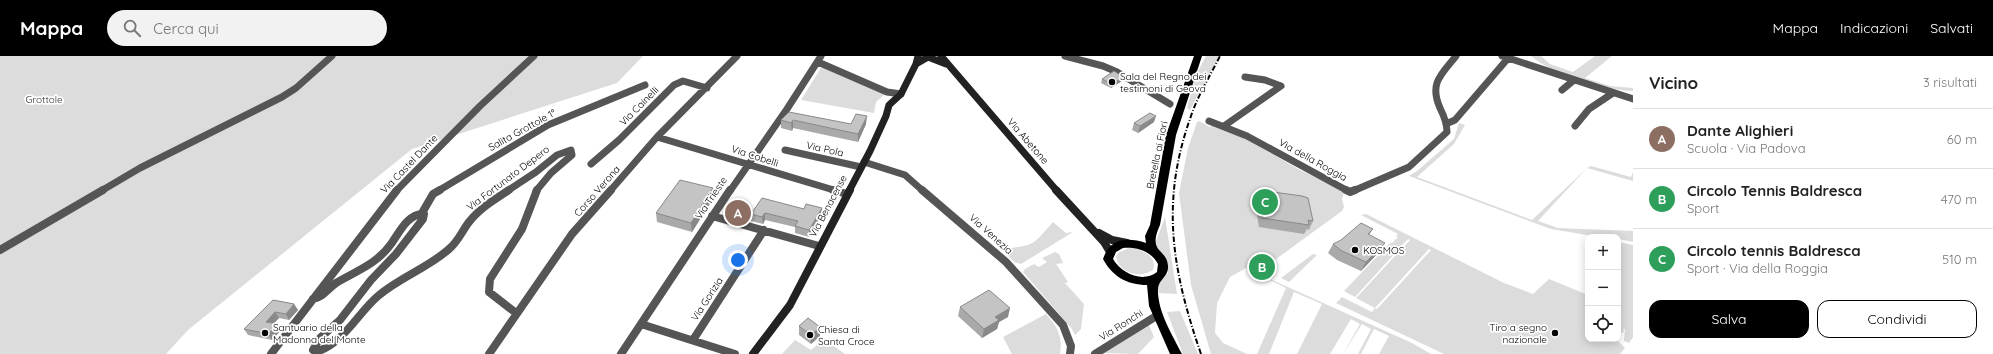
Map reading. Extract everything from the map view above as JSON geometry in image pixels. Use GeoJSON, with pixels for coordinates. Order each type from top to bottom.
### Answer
{"type":"FeatureCollection","features":[{"type":"Feature","properties":{"kind":"main road","name":"Via Benacense"},"geometry":{"type":"LineString","coordinates":[[753,354],[790,305],[863,164],[886,116],[889,105],[900,94],[916,64],[918,56]]}},
{"type":"Feature","properties":{"kind":"main road"},"geometry":{"type":"LineString","coordinates":[[916,64],[929,56],[948,65]]}},
{"type":"Feature","properties":{"kind":"main road","name":"Via Abetone"},"geometry":{"type":"LineString","coordinates":[[941,56],[1079,216],[1093,230]]}},
{"type":"Feature","properties":{"kind":"main road","name":"Bretella ai Fiori"},"geometry":{"type":"LineString","coordinates":[[1134,244],[1150,236],[1156,225],[1171,134],[1198,56]]}},
{"type":"Feature","properties":{"kind":"main road"},"geometry":{"type":"LineString","coordinates":[[1093,230],[1112,240],[1134,244],[1152,250],[1162,262],[1163,268],[1160,274],[1155,278],[1142,281],[1131,279]]}},
{"type":"Feature","properties":{"kind":"main road"},"geometry":{"type":"LineString","coordinates":[[1093,230],[1104,242],[1110,252]]}},
{"type":"Feature","properties":{"kind":"main road","name":"Bretella ai Fiori"},"geometry":{"type":"LineString","coordinates":[[1150,236],[1152,250]]}},
{"type":"Feature","properties":{"kind":"main road"},"geometry":{"type":"LineString","coordinates":[[1134,244],[1115,246],[1110,252],[1108,259],[1114,270],[1141,286],[1152,300],[1176,354]]}},
{"type":"Feature","properties":{"kind":"main road"},"geometry":{"type":"LineString","coordinates":[[1152,300],[1151,287],[1155,278]]}},
{"type":"Feature","properties":{"kind":"street"},"geometry":{"type":"LineString","coordinates":[[0,250],[146,164],[282,97],[296,88],[332,56]]}},
{"type":"Feature","properties":{"kind":"street","name":"Via Castel Dante"},"geometry":{"type":"LineString","coordinates":[[271,354],[391,196],[480,106],[534,56]]}},
{"type":"Feature","properties":{"kind":"street","name":"Corso Verona"},"geometry":{"type":"LineString","coordinates":[[489,354],[572,234],[657,137],[737,56]]}},
{"type":"Feature","properties":{"kind":"street"},"geometry":{"type":"LineString","coordinates":[[1065,56],[1103,66],[1117,72],[1170,104]]}},
{"type":"Feature","properties":{"kind":"street"},"geometry":{"type":"LineString","coordinates":[[1448,123],[1436,96],[1435,89],[1436,82],[1456,56]]}},
{"type":"Feature","properties":{"kind":"street"},"geometry":{"type":"LineString","coordinates":[[1507,57],[1633,99]]}},
{"type":"Feature","properties":{"kind":"street","name":"Via della Roggia"},"geometry":{"type":"LineString","coordinates":[[1209,121],[1224,126],[1268,147],[1350,192],[1399,172],[1417,162],[1447,132],[1448,123],[1455,120],[1507,57]]}},
{"type":"Feature","properties":{"kind":"street"},"geometry":{"type":"LineString","coordinates":[[820,59],[887,92],[900,94]]}},
{"type":"Feature","properties":{"kind":"street","name":"Via Trieste"},"geometry":{"type":"LineString","coordinates":[[621,354],[712,216],[820,59]]}},
{"type":"Feature","properties":{"kind":"street"},"geometry":{"type":"LineString","coordinates":[[1224,126],[1281,86],[1264,80],[1245,77]]}},
{"type":"Feature","properties":{"kind":"street"},"geometry":{"type":"LineString","coordinates":[[1562,90],[1574,80]]}},
{"type":"Feature","properties":{"kind":"street","name":"Via Cainelli"},"geometry":{"type":"LineString","coordinates":[[591,164],[619,140],[674,85],[683,81],[707,88]]}},
{"type":"Feature","properties":{"kind":"street","name":"Salita Grottole 1°"},"geometry":{"type":"LineString","coordinates":[[422,213],[433,194],[548,124],[645,85]]}},
{"type":"Feature","properties":{"kind":"street"},"geometry":{"type":"LineString","coordinates":[[1575,126],[1589,109],[1613,92]]}},
{"type":"Feature","properties":{"kind":"street","name":"Via Cobelli"},"geometry":{"type":"LineString","coordinates":[[657,137],[847,194]]}},
{"type":"Feature","properties":{"kind":"street","name":"Via Fortunato Depero"},"geometry":{"type":"LineString","coordinates":[[422,213],[424,214],[423,218],[396,254],[371,280],[340,320],[320,338],[313,350],[321,351],[333,344],[377,296],[387,288],[437,258],[451,247],[470,219],[483,208],[542,168],[562,151],[571,150],[573,151],[572,155],[550,173],[533,194],[522,229],[490,280],[488,288],[489,292],[516,313]]}},
{"type":"Feature","properties":{"kind":"street","name":"Via Pola"},"geometry":{"type":"LineString","coordinates":[[785,150],[863,164]]}},
{"type":"Feature","properties":{"kind":"street","name":"Via Venezia"},"geometry":{"type":"LineString","coordinates":[[863,164],[905,175],[1006,262],[1063,325],[1071,346],[1070,354]]}},
{"type":"Feature","properties":{"kind":"street"},"geometry":{"type":"LineString","coordinates":[[313,299],[317,298],[338,282],[372,264],[383,255],[410,220],[422,213]]}},
{"type":"Feature","properties":{"kind":"street"},"geometry":{"type":"LineString","coordinates":[[712,216],[820,246]]}},
{"type":"Feature","properties":{"kind":"street","name":"Via Gorizia"},"geometry":{"type":"LineString","coordinates":[[693,340],[764,230]]}},
{"type":"Feature","properties":{"kind":"street","name":"Via Ronchi"},"geometry":{"type":"LineString","coordinates":[[1095,354],[1158,315]]}},
{"type":"Feature","properties":{"kind":"street"},"geometry":{"type":"LineString","coordinates":[[641,324],[735,354]]}},
{"type":"Feature","properties":{"kind":"green space","name":"Grottole"},"geometry":{"type":"Polygon","coordinates":[[[0,56],[643,56],[617,83],[412,149],[188,330],[166,354],[0,354],[0,56]]]}},
{"type":"Feature","properties":{"kind":"green space"},"geometry":{"type":"Polygon","coordinates":[[[1206,56],[1219,56],[1190,110],[1187,108],[1196,75],[1206,56]]]}},
{"type":"Feature","properties":{"kind":"green space"},"geometry":{"type":"Polygon","coordinates":[[[1531,56],[1541,56],[1550,64],[1573,72],[1595,56],[1612,56],[1585,78],[1610,86],[1633,88],[1633,91],[1608,88],[1579,80],[1540,63],[1531,56]]]}},
{"type":"Feature","properties":{"kind":"green space"},"geometry":{"type":"Polygon","coordinates":[[[822,66],[885,94],[876,102],[874,113],[801,100],[822,66]]]}},
{"type":"Feature","properties":{"kind":"green space"},"geometry":{"type":"Polygon","coordinates":[[[1199,121],[1210,127],[1212,125],[1246,139],[1300,170],[1340,189],[1344,193],[1342,199],[1344,207],[1342,211],[1272,262],[1254,262],[1249,266],[1261,275],[1412,343],[1431,354],[1379,354],[1389,336],[1374,329],[1361,354],[1358,354],[1371,329],[1362,324],[1343,354],[1360,324],[1351,319],[1330,354],[1297,354],[1322,304],[1294,292],[1269,354],[1257,354],[1286,288],[1246,268],[1230,277],[1217,303],[1215,333],[1223,343],[1247,354],[1211,354],[1191,285],[1179,193],[1188,148],[1197,122],[1199,121]]]}},
{"type":"Feature","properties":{"kind":"green space"},"geometry":{"type":"Polygon","coordinates":[[[1459,123],[1465,125],[1454,144],[1417,177],[1532,220],[1587,168],[1538,221],[1558,228],[1633,231],[1633,242],[1621,240],[1621,234],[1585,235],[1551,229],[1409,176],[1417,171],[1454,139],[1459,123]]]}},
{"type":"Feature","properties":{"kind":"green space"},"geometry":{"type":"Polygon","coordinates":[[[1591,166],[1631,177],[1633,172],[1633,181],[1587,168],[1591,166]]]}},
{"type":"Feature","properties":{"kind":"green space"},"geometry":{"type":"Polygon","coordinates":[[[1366,214],[1504,283],[1533,294],[1549,279],[1585,294],[1585,342],[1619,342],[1625,348],[1620,354],[1444,354],[1336,303],[1342,297],[1372,312],[1375,308],[1356,298],[1410,240],[1408,239],[1355,297],[1344,291],[1390,243],[1398,237],[1396,236],[1398,234],[1361,215],[1366,214]],[[1429,249],[1375,308],[1377,309],[1431,250],[1429,249]]]}},
{"type":"Feature","properties":{"kind":"green space"},"geometry":{"type":"Polygon","coordinates":[[[1165,217],[1177,294],[1159,293],[1157,284],[1168,273],[1167,264],[1155,244],[1165,217]]]}},
{"type":"Feature","properties":{"kind":"green space"},"geometry":{"type":"Polygon","coordinates":[[[1053,222],[1066,233],[1073,232],[1021,264],[1014,262],[1002,249],[1021,247],[1032,243],[1053,222]]]}},
{"type":"Feature","properties":{"kind":"green space"},"geometry":{"type":"Polygon","coordinates":[[[1621,243],[1633,245],[1633,337],[1629,343],[1624,341],[1625,329],[1623,329],[1624,332],[1621,333],[1621,243]]]}},
{"type":"Feature","properties":{"kind":"green space"},"geometry":{"type":"Polygon","coordinates":[[[1129,248],[1143,251],[1151,257],[1154,265],[1153,270],[1148,273],[1136,274],[1126,271],[1121,267],[1116,257],[1118,253],[1129,248]]]}},
{"type":"Feature","properties":{"kind":"green space"},"geometry":{"type":"Polygon","coordinates":[[[1055,252],[1059,254],[1063,263],[1056,264],[1068,282],[1065,283],[1084,304],[1081,329],[1075,335],[1072,329],[1023,272],[1025,269],[1034,264],[1039,267],[1047,262],[1042,258],[1055,252]]]}},
{"type":"Feature","properties":{"kind":"green space"},"geometry":{"type":"Polygon","coordinates":[[[1313,254],[1317,255],[1289,282],[1281,278],[1313,254]]]}},
{"type":"Feature","properties":{"kind":"green space"},"geometry":{"type":"Polygon","coordinates":[[[1180,311],[1198,354],[1183,354],[1167,312],[1180,311]]]}},
{"type":"Feature","properties":{"kind":"green space"},"geometry":{"type":"Polygon","coordinates":[[[1046,314],[1056,327],[1060,337],[1060,354],[1012,354],[1003,337],[1046,314]]]}},
{"type":"Feature","properties":{"kind":"green space"},"geometry":{"type":"Polygon","coordinates":[[[1149,325],[1154,337],[1138,354],[1102,353],[1149,325]]]}},
{"type":"Feature","properties":{"kind":"green space"},"geometry":{"type":"Polygon","coordinates":[[[824,339],[845,354],[782,354],[795,340],[811,350],[824,339]]]}},
{"type":"Feature","properties":{"kind":"building"},"geometry":{"type":"Polygon","coordinates":[[[1114,71],[1123,77],[1112,84],[1102,79],[1114,71]]]}},
{"type":"Feature","properties":{"kind":"building"},"geometry":{"type":"Polygon","coordinates":[[[789,112],[851,124],[856,114],[867,116],[858,134],[793,120],[791,123],[781,120],[789,112]]]}},
{"type":"Feature","properties":{"kind":"building"},"geometry":{"type":"Polygon","coordinates":[[[1150,113],[1156,116],[1140,126],[1134,123],[1150,113]]]}},
{"type":"Feature","properties":{"kind":"building"},"geometry":{"type":"Polygon","coordinates":[[[680,180],[713,188],[691,223],[656,213],[680,180]]]}},
{"type":"Feature","properties":{"kind":"building"},"geometry":{"type":"Polygon","coordinates":[[[1258,190],[1308,198],[1313,221],[1308,220],[1309,225],[1262,218],[1258,190]]]}},
{"type":"Feature","properties":{"kind":"building"},"geometry":{"type":"Polygon","coordinates":[[[762,198],[804,209],[806,204],[822,208],[809,230],[795,226],[798,221],[765,213],[762,217],[751,214],[762,198]]]}},
{"type":"Feature","properties":{"kind":"building"},"geometry":{"type":"Polygon","coordinates":[[[1361,223],[1373,229],[1368,234],[1385,243],[1366,262],[1342,251],[1333,244],[1341,240],[1361,223]]]}},
{"type":"Feature","properties":{"kind":"building"},"geometry":{"type":"Polygon","coordinates":[[[989,290],[1010,308],[995,317],[999,320],[984,329],[960,307],[989,290]]]}},
{"type":"Feature","properties":{"kind":"building"},"geometry":{"type":"Polygon","coordinates":[[[273,300],[294,304],[286,314],[275,312],[266,322],[278,324],[268,334],[244,329],[273,300]]]}},
{"type":"Feature","properties":{"kind":"building"},"geometry":{"type":"Polygon","coordinates":[[[808,318],[820,327],[811,335],[799,326],[808,318]]]}},
{"type":"Feature","properties":{"kind":"railway"},"geometry":{"type":"LineString","coordinates":[[1201,354],[1191,323],[1177,264],[1173,207],[1175,178],[1181,147],[1194,108],[1220,56]]}},
{"type":"Feature","properties":{"kind":"place","name":"Sala del Regno dei testimoni di Geova"},"geometry":{"type":"Point","coordinates":[1112,82]}},
{"type":"Feature","properties":{"kind":"place","name":"Circolo tennis Baldresca"},"geometry":{"type":"Point","coordinates":[1265,202]}},
{"type":"Feature","properties":{"kind":"place","name":"Dante Alighieri"},"geometry":{"type":"Point","coordinates":[738,213]}},
{"type":"Feature","properties":{"kind":"place","name":"KOSMOS"},"geometry":{"type":"Point","coordinates":[1355,250]}},
{"type":"Feature","properties":{"kind":"place","name":"Circolo Tennis Baldresca"},"geometry":{"type":"Point","coordinates":[1262,267]}},
{"type":"Feature","properties":{"kind":"place","name":"Santuario della Madonna del Monte"},"geometry":{"type":"Point","coordinates":[265,333]}},
{"type":"Feature","properties":{"kind":"place","name":"Tiro a segno nazionale"},"geometry":{"type":"Point","coordinates":[1555,333]}},
{"type":"Feature","properties":{"kind":"place","name":"Chiesa di Santa Croce"},"geometry":{"type":"Point","coordinates":[810,335]}}]}
